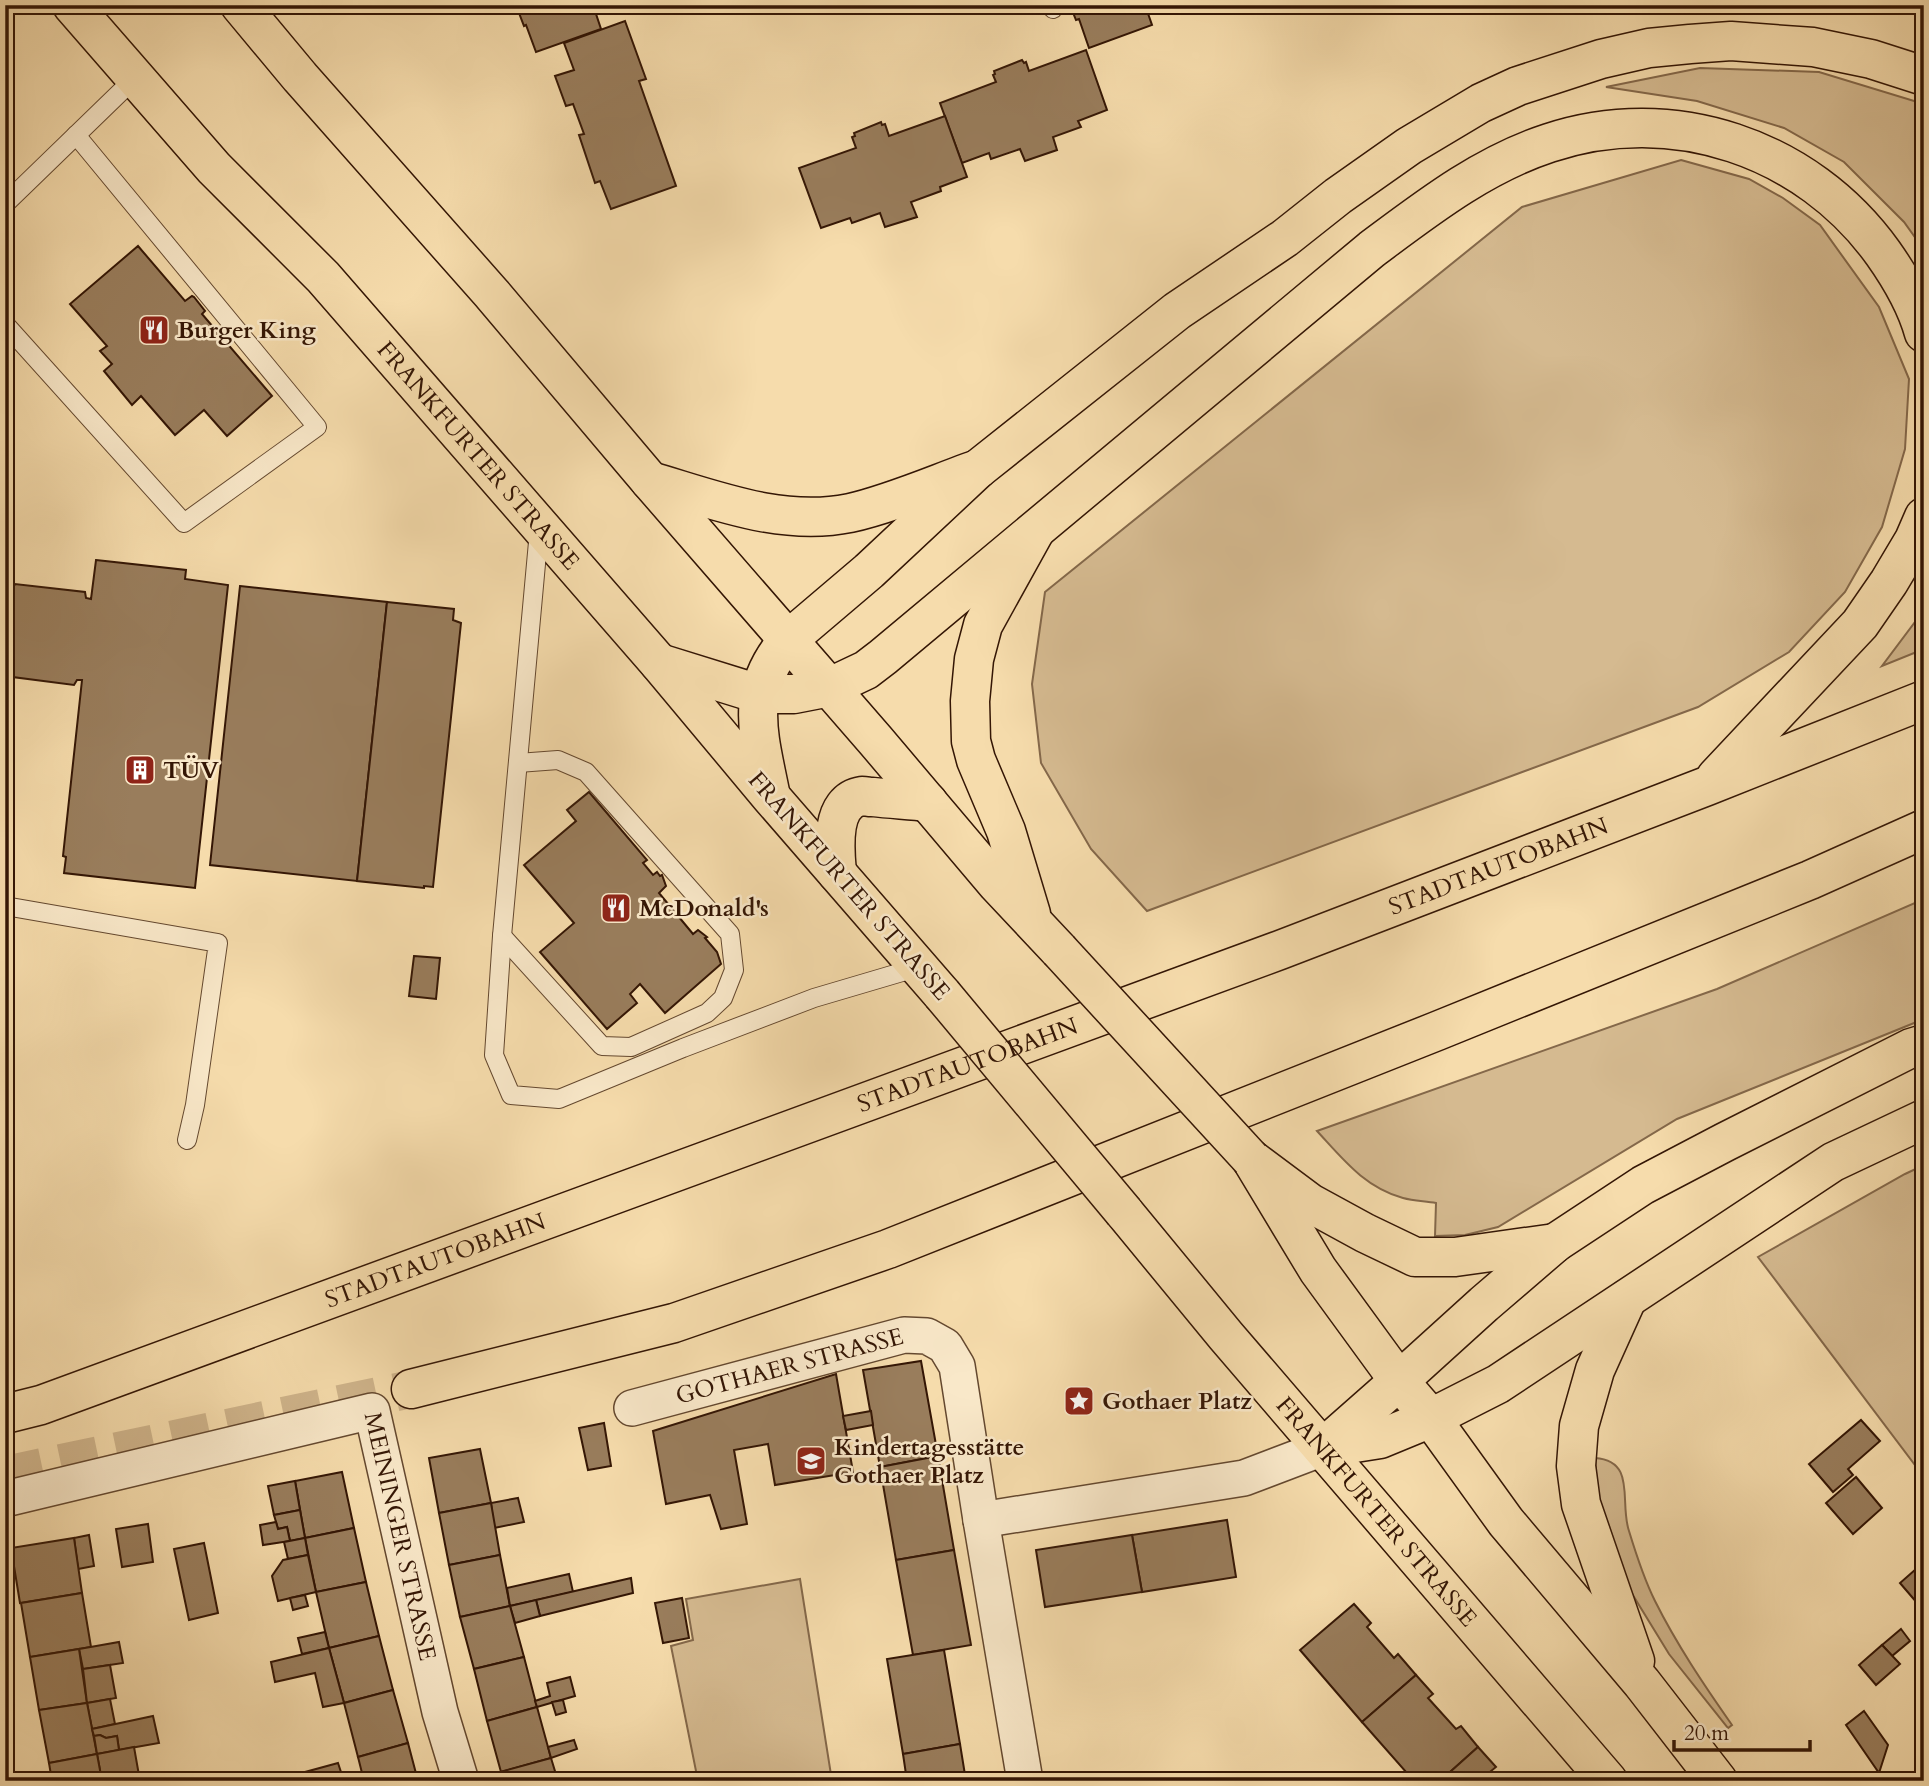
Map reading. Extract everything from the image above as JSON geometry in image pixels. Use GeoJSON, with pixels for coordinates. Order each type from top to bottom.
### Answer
{"type":"FeatureCollection","features":[{"type":"Feature","properties":{"kind":"main road","name":"FRANKFURTER STRASSE"},"geometry":{"type":"LineString","coordinates":[[72,5],[214,168],[323,277],[659,663],[771,797],[931,980],[1218,1325],[1608,1781]]}},
{"type":"Feature","properties":{"kind":"main road"},"geometry":{"type":"LineString","coordinates":[[240,5],[1047,938],[1251,1159],[1310,1203],[1415,1257],[1455,1257],[1555,1242]]}},
{"type":"Feature","properties":{"kind":"main road"},"geometry":{"type":"LineString","coordinates":[[771,797],[760,739],[759,694],[771,663],[789,639],[869,571],[978,469],[1177,312],[1285,238],[1398,153],[1457,117],[1518,86],[1601,59],[1649,48],[1731,41],[1813,47],[1924,76]]}},
{"type":"Feature","properties":{"kind":"main road"},"geometry":{"type":"LineString","coordinates":[[659,663],[759,694],[794,694],[830,687],[866,670],[1372,249],[1439,200],[1506,160],[1549,143],[1592,131],[1640,128],[1685,131],[1717,137],[1749,147],[1799,172],[1826,191],[1851,214],[1874,241],[1896,272],[1924,332]]}},
{"type":"Feature","properties":{"kind":"main road"},"geometry":{"type":"LineString","coordinates":[[650,481],[731,505],[783,516],[806,517],[850,513],[872,507],[978,469]]}},
{"type":"Feature","properties":{"kind":"main road"},"geometry":{"type":"LineString","coordinates":[[1707,786],[1860,624],[1908,551],[1924,517]]}},
{"type":"Feature","properties":{"kind":"main road"},"geometry":{"type":"LineString","coordinates":[[1035,531],[983,625],[974,659],[970,720],[971,741],[976,760],[1047,938]]}},
{"type":"Feature","properties":{"kind":"main road","name":"STADTAUTOBAHN"},"geometry":{"type":"LineString","coordinates":[[5,1414],[41,1405],[1280,950],[1924,700]]}},
{"type":"Feature","properties":{"kind":"main road"},"geometry":{"type":"LineString","coordinates":[[837,873],[834,844],[836,825],[841,813],[852,800],[864,796],[928,802]]}},
{"type":"Feature","properties":{"kind":"main road"},"geometry":{"type":"LineString","coordinates":[[411,1389],[674,1323],[888,1249],[1450,1026],[1810,880],[1924,829]]}},
{"type":"Feature","properties":{"kind":"main road"},"geometry":{"type":"LineString","coordinates":[[1323,1448],[1555,1242],[1655,1179],[1899,1054],[1924,1044]]}},
{"type":"Feature","properties":{"kind":"main road"},"geometry":{"type":"LineString","coordinates":[[1323,1448],[1380,1439],[1431,1418],[1499,1384],[1833,1161],[1924,1119]]}},
{"type":"Feature","properties":{"kind":"main road"},"geometry":{"type":"LineString","coordinates":[[1251,1159],[1318,1270],[1399,1381],[1431,1418],[1506,1522],[1642,1683],[1718,1781]]}},
{"type":"Feature","properties":{"kind":"main road"},"geometry":{"type":"LineString","coordinates":[[1627,1299],[1595,1370],[1579,1426],[1576,1466],[1581,1504],[1642,1683]]}},
{"type":"Feature","properties":{"kind":"street","name":"GOTHAER STRASSE"},"geometry":{"type":"LineString","coordinates":[[632,1408],[904,1335],[927,1336],[945,1346],[957,1366],[981,1520]]}},
{"type":"Feature","properties":{"kind":"street","name":"MEININGER STRASSE"},"geometry":{"type":"LineString","coordinates":[[5,1499],[372,1411],[440,1712],[461,1781]]}},
{"type":"Feature","properties":{"kind":"street"},"geometry":{"type":"LineString","coordinates":[[1025,1781],[981,1520],[1244,1478],[1323,1448]]}},
{"type":"Feature","properties":{"kind":"lane"},"geometry":{"type":"LineString","coordinates":[[5,204],[136,77]]}},
{"type":"Feature","properties":{"kind":"lane"},"geometry":{"type":"LineString","coordinates":[[5,324],[184,523],[317,427],[76,135]]}},
{"type":"Feature","properties":{"kind":"lane"},"geometry":{"type":"LineString","coordinates":[[539,527],[502,936],[494,1055],[511,1095],[559,1099],[814,998],[931,980]]}},
{"type":"Feature","properties":{"kind":"lane"},"geometry":{"type":"LineString","coordinates":[[502,936],[602,1046],[631,1046],[707,1013],[723,998],[734,970],[730,934],[586,772],[558,760],[518,763]]}},
{"type":"Feature","properties":{"kind":"lane"},"geometry":{"type":"LineString","coordinates":[[5,906],[218,943],[195,1105],[187,1140]]}},
{"type":"Feature","properties":{"kind":"shaded area"},"geometry":{"type":"Polygon","coordinates":[[[1700,68],[1819,72],[1924,104],[1924,250],[1904,222],[1844,162],[1784,128],[1697,101],[1606,87],[1700,68]]]}},
{"type":"Feature","properties":{"kind":"shaded area"},"geometry":{"type":"Polygon","coordinates":[[[1681,160],[1749,179],[1783,198],[1820,225],[1879,307],[1909,379],[1905,449],[1882,527],[1845,592],[1789,652],[1698,707],[1147,911],[1091,849],[1041,763],[1032,684],[1045,592],[1522,207],[1681,160]]]}},
{"type":"Feature","properties":{"kind":"shaded area"},"geometry":{"type":"Polygon","coordinates":[[[1924,610],[1924,649],[1882,666],[1924,610]]]}},
{"type":"Feature","properties":{"kind":"shaded area"},"geometry":{"type":"Polygon","coordinates":[[[1924,899],[1924,1019],[1677,1119],[1498,1227],[1465,1235],[1435,1236],[1436,1203],[1403,1198],[1377,1187],[1345,1162],[1317,1131],[1717,989],[1924,899]]]}},
{"type":"Feature","properties":{"kind":"shaded area"},"geometry":{"type":"Polygon","coordinates":[[[1924,1165],[1924,1477],[1758,1257],[1924,1165]]]}},
{"type":"Feature","properties":{"kind":"shaded area"},"geometry":{"type":"Polygon","coordinates":[[[1595,1458],[1608,1461],[1617,1467],[1622,1475],[1626,1520],[1647,1584],[1682,1649],[1732,1725],[1728,1728],[1669,1654],[1631,1592],[1598,1500],[1595,1458]]]}},
{"type":"Feature","properties":{"kind":"shaded area"},"geometry":{"type":"Polygon","coordinates":[[[800,1579],[832,1781],[698,1781],[671,1646],[693,1640],[686,1599],[800,1579]]]}},
{"type":"Feature","properties":{"kind":"building"},"geometry":{"type":"Polygon","coordinates":[[[516,5],[593,5],[601,29],[536,52],[516,5]]]}},
{"type":"Feature","properties":{"kind":"building"},"geometry":{"type":"Polygon","coordinates":[[[1070,5],[1145,5],[1152,25],[1089,48],[1079,19],[1076,20],[1070,5]]]}},
{"type":"Feature","properties":{"kind":"building"},"geometry":{"type":"Polygon","coordinates":[[[625,21],[646,79],[639,81],[676,186],[611,209],[600,181],[595,183],[579,135],[584,134],[573,104],[566,106],[555,76],[574,70],[564,43],[625,21]]]}},
{"type":"Feature","properties":{"kind":"building"},"geometry":{"type":"Polygon","coordinates":[[[1086,50],[1107,110],[1078,121],[1081,127],[1053,137],[1057,150],[1025,161],[1020,149],[991,159],[989,153],[962,163],[940,103],[996,82],[994,71],[1022,60],[1026,62],[1029,71],[1086,50]]]}},
{"type":"Feature","properties":{"kind":"building"},"geometry":{"type":"Polygon","coordinates":[[[945,116],[967,177],[940,187],[941,191],[911,202],[917,217],[885,227],[880,213],[852,223],[850,218],[821,228],[799,168],[856,148],[852,137],[855,136],[854,133],[881,122],[882,125],[885,124],[889,136],[945,116]]]}},
{"type":"Feature","properties":{"kind":"building","name":"Burger King"},"geometry":{"type":"Polygon","coordinates":[[[138,246],[185,301],[194,297],[205,311],[202,314],[272,396],[227,436],[204,410],[175,435],[141,396],[132,405],[104,371],[112,364],[100,351],[107,346],[70,304],[138,246]]]}},
{"type":"Feature","properties":{"kind":"building","name":"TÜV"},"geometry":{"type":"Polygon","coordinates":[[[96,560],[186,570],[185,579],[228,585],[195,888],[64,873],[66,857],[63,856],[82,680],[77,680],[74,685],[5,676],[5,589],[12,590],[15,584],[85,592],[86,598],[91,599],[96,560]]]}},
{"type":"Feature","properties":{"kind":"building"},"geometry":{"type":"Polygon","coordinates":[[[240,586],[387,602],[357,881],[210,865],[240,586]]]}},
{"type":"Feature","properties":{"kind":"building"},"geometry":{"type":"Polygon","coordinates":[[[387,602],[454,609],[453,620],[461,623],[433,887],[357,881],[387,602]]]}},
{"type":"Feature","properties":{"kind":"building","name":"McDonald's"},"geometry":{"type":"Polygon","coordinates":[[[589,792],[647,860],[643,863],[653,875],[657,872],[662,875],[666,886],[659,893],[693,934],[698,930],[707,937],[705,938],[717,952],[721,964],[665,1013],[640,984],[630,994],[637,1003],[607,1029],[540,952],[574,923],[524,865],[576,821],[567,810],[589,792]]]}},
{"type":"Feature","properties":{"kind":"building"},"geometry":{"type":"Polygon","coordinates":[[[414,956],[440,958],[436,999],[409,996],[414,956]]]}},
{"type":"Feature","properties":{"kind":"building"},"geometry":{"type":"Polygon","coordinates":[[[921,1361],[938,1456],[880,1467],[863,1370],[921,1361]]]}},
{"type":"Feature","properties":{"kind":"building","name":"Kindertagesstätte Gothaer Platz"},"geometry":{"type":"Polygon","coordinates":[[[836,1374],[853,1472],[775,1485],[768,1444],[734,1450],[747,1524],[721,1529],[710,1495],[666,1504],[653,1431],[836,1374]]]}},
{"type":"Feature","properties":{"kind":"building"},"geometry":{"type":"Polygon","coordinates":[[[871,1411],[873,1425],[846,1430],[843,1416],[871,1411]]]}},
{"type":"Feature","properties":{"kind":"building"},"geometry":{"type":"Polygon","coordinates":[[[1861,1420],[1880,1441],[1848,1469],[1853,1475],[1833,1492],[1809,1464],[1861,1420]]]}},
{"type":"Feature","properties":{"kind":"building"},"geometry":{"type":"Polygon","coordinates":[[[604,1423],[611,1466],[588,1470],[579,1428],[604,1423]]]}},
{"type":"Feature","properties":{"kind":"building"},"geometry":{"type":"Polygon","coordinates":[[[480,1449],[491,1503],[439,1513],[429,1458],[480,1449]]]}},
{"type":"Feature","properties":{"kind":"building"},"geometry":{"type":"Polygon","coordinates":[[[938,1456],[954,1550],[896,1560],[880,1467],[938,1456]]]}},
{"type":"Feature","properties":{"kind":"building"},"geometry":{"type":"Polygon","coordinates":[[[342,1472],[354,1528],[305,1538],[295,1481],[342,1472]]]}},
{"type":"Feature","properties":{"kind":"building"},"geometry":{"type":"Polygon","coordinates":[[[1856,1477],[1882,1508],[1853,1534],[1826,1503],[1856,1477]]]}},
{"type":"Feature","properties":{"kind":"building"},"geometry":{"type":"Polygon","coordinates":[[[295,1481],[300,1510],[274,1515],[268,1486],[295,1481]]]}},
{"type":"Feature","properties":{"kind":"building"},"geometry":{"type":"Polygon","coordinates":[[[518,1498],[524,1522],[494,1528],[491,1503],[518,1498]]]}},
{"type":"Feature","properties":{"kind":"building"},"geometry":{"type":"Polygon","coordinates":[[[491,1503],[500,1555],[449,1565],[439,1513],[491,1503]]]}},
{"type":"Feature","properties":{"kind":"building"},"geometry":{"type":"Polygon","coordinates":[[[300,1510],[305,1538],[290,1541],[287,1527],[278,1529],[274,1515],[300,1510]]]}},
{"type":"Feature","properties":{"kind":"building"},"geometry":{"type":"Polygon","coordinates":[[[1227,1520],[1236,1577],[1142,1592],[1132,1535],[1227,1520]]]}},
{"type":"Feature","properties":{"kind":"building"},"geometry":{"type":"Polygon","coordinates":[[[276,1522],[278,1529],[287,1527],[290,1541],[263,1545],[260,1525],[276,1522]]]}},
{"type":"Feature","properties":{"kind":"building"},"geometry":{"type":"Polygon","coordinates":[[[148,1524],[153,1562],[122,1567],[116,1529],[148,1524]]]}},
{"type":"Feature","properties":{"kind":"building"},"geometry":{"type":"Polygon","coordinates":[[[354,1528],[366,1582],[316,1592],[305,1538],[354,1528]]]}},
{"type":"Feature","properties":{"kind":"building"},"geometry":{"type":"Polygon","coordinates":[[[89,1535],[94,1566],[78,1569],[74,1538],[89,1535]]]}},
{"type":"Feature","properties":{"kind":"building"},"geometry":{"type":"Polygon","coordinates":[[[1132,1535],[1142,1592],[1045,1607],[1036,1550],[1132,1535]]]}},
{"type":"Feature","properties":{"kind":"building"},"geometry":{"type":"Polygon","coordinates":[[[74,1538],[82,1593],[20,1603],[11,1548],[74,1538]]]}},
{"type":"Feature","properties":{"kind":"building"},"geometry":{"type":"Polygon","coordinates":[[[305,1538],[308,1555],[288,1559],[284,1542],[305,1538]]]}},
{"type":"Feature","properties":{"kind":"building"},"geometry":{"type":"Polygon","coordinates":[[[204,1543],[218,1613],[189,1620],[174,1549],[204,1543]]]}},
{"type":"Feature","properties":{"kind":"building"},"geometry":{"type":"Polygon","coordinates":[[[954,1550],[971,1645],[913,1655],[896,1560],[954,1550]]]}},
{"type":"Feature","properties":{"kind":"building"},"geometry":{"type":"Polygon","coordinates":[[[308,1555],[316,1592],[278,1601],[272,1576],[283,1560],[308,1555]]]}},
{"type":"Feature","properties":{"kind":"building"},"geometry":{"type":"Polygon","coordinates":[[[500,1555],[510,1606],[460,1617],[449,1565],[500,1555]]]}},
{"type":"Feature","properties":{"kind":"building"},"geometry":{"type":"Polygon","coordinates":[[[1924,1562],[1924,1599],[1918,1604],[1900,1583],[1924,1562]]]}},
{"type":"Feature","properties":{"kind":"building"},"geometry":{"type":"Polygon","coordinates":[[[569,1574],[573,1592],[510,1606],[507,1588],[569,1574]]]}},
{"type":"Feature","properties":{"kind":"building"},"geometry":{"type":"Polygon","coordinates":[[[631,1578],[633,1593],[540,1616],[536,1600],[631,1578]]]}},
{"type":"Feature","properties":{"kind":"building"},"geometry":{"type":"Polygon","coordinates":[[[366,1582],[379,1636],[329,1648],[316,1592],[366,1582]]]}},
{"type":"Feature","properties":{"kind":"building"},"geometry":{"type":"Polygon","coordinates":[[[82,1593],[91,1647],[30,1657],[21,1603],[82,1593]]]}},
{"type":"Feature","properties":{"kind":"building"},"geometry":{"type":"Polygon","coordinates":[[[305,1595],[308,1606],[293,1610],[290,1598],[305,1595]]]}},
{"type":"Feature","properties":{"kind":"building"},"geometry":{"type":"Polygon","coordinates":[[[682,1598],[689,1638],[663,1643],[655,1603],[682,1598]]]}},
{"type":"Feature","properties":{"kind":"building"},"geometry":{"type":"Polygon","coordinates":[[[536,1600],[540,1616],[515,1623],[510,1606],[536,1600]]]}},
{"type":"Feature","properties":{"kind":"building"},"geometry":{"type":"Polygon","coordinates":[[[1354,1604],[1371,1623],[1367,1627],[1394,1658],[1398,1654],[1416,1675],[1362,1722],[1300,1650],[1354,1604]]]}},
{"type":"Feature","properties":{"kind":"building"},"geometry":{"type":"Polygon","coordinates":[[[510,1606],[524,1657],[474,1669],[460,1617],[510,1606]]]}},
{"type":"Feature","properties":{"kind":"building"},"geometry":{"type":"Polygon","coordinates":[[[1901,1629],[1910,1641],[1892,1656],[1882,1645],[1901,1629]]]}},
{"type":"Feature","properties":{"kind":"building"},"geometry":{"type":"Polygon","coordinates":[[[325,1632],[329,1648],[302,1654],[298,1638],[325,1632]]]}},
{"type":"Feature","properties":{"kind":"building"},"geometry":{"type":"Polygon","coordinates":[[[379,1636],[393,1690],[344,1703],[329,1648],[379,1636]]]}},
{"type":"Feature","properties":{"kind":"building"},"geometry":{"type":"Polygon","coordinates":[[[119,1642],[123,1663],[83,1669],[79,1649],[119,1642]]]}},
{"type":"Feature","properties":{"kind":"building"},"geometry":{"type":"Polygon","coordinates":[[[1882,1645],[1900,1664],[1876,1685],[1859,1665],[1882,1645]]]}},
{"type":"Feature","properties":{"kind":"building"},"geometry":{"type":"Polygon","coordinates":[[[329,1648],[344,1703],[323,1707],[315,1673],[275,1682],[271,1662],[329,1648]]]}},
{"type":"Feature","properties":{"kind":"building"},"geometry":{"type":"Polygon","coordinates":[[[79,1649],[87,1703],[39,1710],[30,1657],[79,1649]]]}},
{"type":"Feature","properties":{"kind":"building"},"geometry":{"type":"Polygon","coordinates":[[[944,1650],[960,1744],[903,1754],[887,1659],[944,1650]]]}},
{"type":"Feature","properties":{"kind":"building"},"geometry":{"type":"Polygon","coordinates":[[[524,1657],[537,1707],[487,1721],[474,1669],[524,1657]]]}},
{"type":"Feature","properties":{"kind":"building"},"geometry":{"type":"Polygon","coordinates":[[[110,1665],[116,1698],[87,1703],[83,1669],[110,1665]]]}},
{"type":"Feature","properties":{"kind":"building"},"geometry":{"type":"Polygon","coordinates":[[[1416,1675],[1433,1694],[1428,1698],[1456,1729],[1461,1726],[1478,1747],[1440,1781],[1414,1781],[1362,1722],[1416,1675]]]}},
{"type":"Feature","properties":{"kind":"building"},"geometry":{"type":"Polygon","coordinates":[[[570,1677],[575,1696],[537,1707],[535,1701],[550,1696],[547,1683],[570,1677]]]}},
{"type":"Feature","properties":{"kind":"building"},"geometry":{"type":"Polygon","coordinates":[[[393,1690],[408,1743],[358,1757],[344,1703],[393,1690]]]}},
{"type":"Feature","properties":{"kind":"building"},"geometry":{"type":"Polygon","coordinates":[[[110,1699],[115,1724],[92,1729],[87,1703],[110,1699]]]}},
{"type":"Feature","properties":{"kind":"building"},"geometry":{"type":"Polygon","coordinates":[[[563,1700],[566,1712],[556,1715],[552,1702],[563,1700]]]}},
{"type":"Feature","properties":{"kind":"building"},"geometry":{"type":"Polygon","coordinates":[[[87,1703],[97,1754],[49,1763],[39,1710],[87,1703]]]}},
{"type":"Feature","properties":{"kind":"building"},"geometry":{"type":"Polygon","coordinates":[[[537,1707],[551,1758],[501,1772],[487,1721],[537,1707]]]}},
{"type":"Feature","properties":{"kind":"building"},"geometry":{"type":"Polygon","coordinates":[[[1864,1711],[1888,1745],[1879,1773],[1846,1725],[1864,1711]]]}},
{"type":"Feature","properties":{"kind":"building"},"geometry":{"type":"Polygon","coordinates":[[[153,1716],[159,1743],[119,1750],[117,1736],[94,1736],[92,1729],[153,1716]]]}},
{"type":"Feature","properties":{"kind":"building"},"geometry":{"type":"Polygon","coordinates":[[[94,1736],[106,1738],[117,1736],[119,1750],[97,1754],[94,1736]]]}},
{"type":"Feature","properties":{"kind":"building"},"geometry":{"type":"Polygon","coordinates":[[[574,1740],[577,1749],[551,1758],[548,1747],[574,1740]]]}},
{"type":"Feature","properties":{"kind":"building"},"geometry":{"type":"Polygon","coordinates":[[[408,1743],[418,1781],[364,1781],[358,1757],[408,1743]]]}},
{"type":"Feature","properties":{"kind":"building"},"geometry":{"type":"Polygon","coordinates":[[[960,1744],[966,1781],[907,1781],[903,1754],[960,1744]]]}},
{"type":"Feature","properties":{"kind":"building"},"geometry":{"type":"Polygon","coordinates":[[[134,1747],[140,1781],[102,1781],[97,1754],[134,1747]]]}},
{"type":"Feature","properties":{"kind":"building"},"geometry":{"type":"Polygon","coordinates":[[[1478,1747],[1496,1767],[1491,1771],[1500,1781],[1440,1781],[1478,1747]]]}},
{"type":"Feature","properties":{"kind":"building"},"geometry":{"type":"Polygon","coordinates":[[[97,1754],[102,1781],[52,1781],[49,1763],[97,1754]]]}},
{"type":"Feature","properties":{"kind":"building"},"geometry":{"type":"Polygon","coordinates":[[[551,1758],[558,1781],[503,1781],[500,1772],[551,1758]]]}},
{"type":"Feature","properties":{"kind":"building"},"geometry":{"type":"Polygon","coordinates":[[[338,1763],[342,1775],[336,1777],[337,1781],[308,1781],[305,1772],[338,1763]]]}},
{"type":"Feature","properties":{"kind":"tunnel"},"geometry":{"type":"LineString","coordinates":[[5,1475],[411,1389]]}},
{"type":"Feature","properties":{"kind":"place","name":"Burger King"},"geometry":{"type":"Point","coordinates":[154,330]}},
{"type":"Feature","properties":{"kind":"place","name":"TÜV"},"geometry":{"type":"Point","coordinates":[140,770]}},
{"type":"Feature","properties":{"kind":"place","name":"McDonald's"},"geometry":{"type":"Point","coordinates":[616,908]}},
{"type":"Feature","properties":{"kind":"place","name":"Gothaer Platz"},"geometry":{"type":"Point","coordinates":[1079,1401]}},
{"type":"Feature","properties":{"kind":"place","name":"Kindertagesstätte Gothaer Platz"},"geometry":{"type":"Point","coordinates":[811,1461]}}]}
